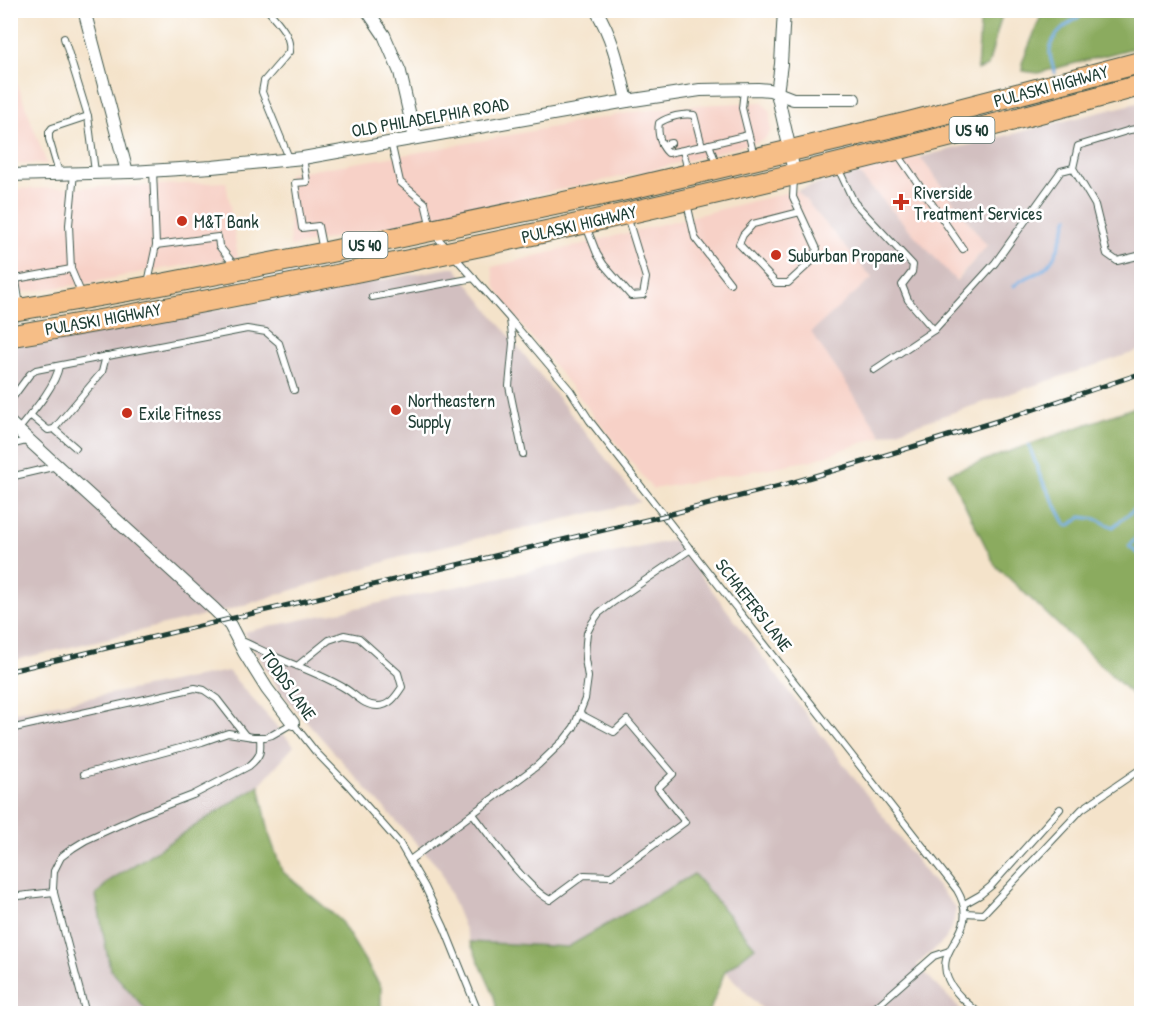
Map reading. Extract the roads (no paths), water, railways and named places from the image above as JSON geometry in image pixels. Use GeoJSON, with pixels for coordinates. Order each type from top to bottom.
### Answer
{"type":"FeatureCollection","features":[{"type":"Feature","properties":{"kind":"highway","name":"PULASKI HIGHWAY"},"geometry":{"type":"LineString","coordinates":[[16,310],[324,253],[689,175],[907,123],[1142,62]]}},
{"type":"Feature","properties":{"kind":"highway","name":"PULASKI HIGHWAY"},"geometry":{"type":"LineString","coordinates":[[10,336],[361,271],[627,214],[836,165],[1142,85]]}},
{"type":"Feature","properties":{"kind":"street"},"geometry":{"type":"LineString","coordinates":[[84,10],[127,172]]}},
{"type":"Feature","properties":{"kind":"street"},"geometry":{"type":"LineString","coordinates":[[367,10],[384,35],[396,61],[415,138]]}},
{"type":"Feature","properties":{"kind":"street"},"geometry":{"type":"LineString","coordinates":[[596,10],[614,48],[627,101]]}},
{"type":"Feature","properties":{"kind":"street"},"geometry":{"type":"LineString","coordinates":[[784,10],[777,93],[794,175]]}},
{"type":"Feature","properties":{"kind":"street","name":"OLD PHILADELPHIA ROAD"},"geometry":{"type":"LineString","coordinates":[[10,175],[127,172],[303,158],[700,90],[770,90],[794,99],[854,99]]}},
{"type":"Feature","properties":{"kind":"street","name":"TODDS LANE"},"geometry":{"type":"LineString","coordinates":[[14,427],[230,625],[267,689],[293,723]]}},
{"type":"Feature","properties":{"kind":"lane"},"geometry":{"type":"LineString","coordinates":[[268,10],[285,32],[290,46],[289,52],[264,81],[262,92],[290,158]]}},
{"type":"Feature","properties":{"kind":"lane"},"geometry":{"type":"LineString","coordinates":[[64,38],[88,116],[95,172]]}},
{"type":"Feature","properties":{"kind":"lane"},"geometry":{"type":"LineString","coordinates":[[744,89],[742,108],[755,159]]}},
{"type":"Feature","properties":{"kind":"lane"},"geometry":{"type":"LineString","coordinates":[[717,168],[705,145],[700,138],[694,115],[665,119],[659,123],[662,145],[668,153],[683,150],[705,145],[748,135]]}},
{"type":"Feature","properties":{"kind":"lane"},"geometry":{"type":"LineString","coordinates":[[59,173],[49,132],[52,128],[88,116]]}},
{"type":"Feature","properties":{"kind":"lane"},"geometry":{"type":"LineString","coordinates":[[687,122],[696,121]]}},
{"type":"Feature","properties":{"kind":"lane"},"geometry":{"type":"LineString","coordinates":[[658,128],[666,127]]}},
{"type":"Feature","properties":{"kind":"lane"},"geometry":{"type":"LineString","coordinates":[[1142,128],[1078,146],[1073,168],[1095,205],[1107,254],[1117,261],[1142,255]]}},
{"type":"Feature","properties":{"kind":"lane"},"geometry":{"type":"LineString","coordinates":[[689,131],[698,130]]}},
{"type":"Feature","properties":{"kind":"lane"},"geometry":{"type":"LineString","coordinates":[[660,136],[669,135]]}},
{"type":"Feature","properties":{"kind":"lane"},"geometry":{"type":"LineString","coordinates":[[691,140],[700,138]]}},
{"type":"Feature","properties":{"kind":"lane"},"geometry":{"type":"LineString","coordinates":[[391,142],[400,182],[425,203],[432,231]]}},
{"type":"Feature","properties":{"kind":"lane"},"geometry":{"type":"LineString","coordinates":[[662,145],[671,143]]}},
{"type":"Feature","properties":{"kind":"lane"},"geometry":{"type":"LineString","coordinates":[[683,150],[689,175]]}},
{"type":"Feature","properties":{"kind":"lane"},"geometry":{"type":"LineString","coordinates":[[895,150],[963,249]]}},
{"type":"Feature","properties":{"kind":"lane"},"geometry":{"type":"LineString","coordinates":[[303,158],[306,182],[295,183],[302,228],[318,226],[324,253]]}},
{"type":"Feature","properties":{"kind":"lane"},"geometry":{"type":"LineString","coordinates":[[836,165],[855,202],[913,265],[912,272],[902,285],[908,300],[934,330]]}},
{"type":"Feature","properties":{"kind":"lane"},"geometry":{"type":"LineString","coordinates":[[874,370],[934,330],[995,263],[1061,171],[1073,168]]}},
{"type":"Feature","properties":{"kind":"lane"},"geometry":{"type":"LineString","coordinates":[[148,287],[156,245],[153,170]]}},
{"type":"Feature","properties":{"kind":"lane"},"geometry":{"type":"LineString","coordinates":[[75,173],[69,225],[71,269],[83,298]]}},
{"type":"Feature","properties":{"kind":"lane"},"geometry":{"type":"LineString","coordinates":[[794,175],[793,197],[800,212],[816,249],[812,261],[788,283],[776,283],[739,244],[743,235],[753,224],[800,212]]}},
{"type":"Feature","properties":{"kind":"lane"},"geometry":{"type":"LineString","coordinates":[[686,200],[695,238],[730,283]]}},
{"type":"Feature","properties":{"kind":"lane"},"geometry":{"type":"LineString","coordinates":[[584,223],[604,266],[631,296],[643,296],[646,278],[627,214]]}},
{"type":"Feature","properties":{"kind":"lane","name":"SCHAEFERS LANE"},"geometry":{"type":"LineString","coordinates":[[432,231],[570,390],[590,421],[663,516],[957,890],[964,904],[964,927],[949,951]]}},
{"type":"Feature","properties":{"kind":"lane"},"geometry":{"type":"LineString","coordinates":[[156,245],[218,237],[219,246],[238,270]]}},
{"type":"Feature","properties":{"kind":"lane"},"geometry":{"type":"LineString","coordinates":[[10,242],[16,279],[16,310]]}},
{"type":"Feature","properties":{"kind":"lane"},"geometry":{"type":"LineString","coordinates":[[16,279],[71,269]]}},
{"type":"Feature","properties":{"kind":"lane"},"geometry":{"type":"LineString","coordinates":[[372,297],[474,278]]}},
{"type":"Feature","properties":{"kind":"lane"},"geometry":{"type":"LineString","coordinates":[[510,319],[513,343],[510,386],[523,454]]}},
{"type":"Feature","properties":{"kind":"lane"},"geometry":{"type":"LineString","coordinates":[[10,401],[30,374],[36,370],[247,329],[266,332],[279,343],[294,390]]}},
{"type":"Feature","properties":{"kind":"lane"},"geometry":{"type":"LineString","coordinates":[[30,415],[48,430],[54,429],[102,372],[106,356]]}},
{"type":"Feature","properties":{"kind":"lane"},"geometry":{"type":"LineString","coordinates":[[14,427],[30,415],[58,373],[59,366]]}},
{"type":"Feature","properties":{"kind":"lane"},"geometry":{"type":"LineString","coordinates":[[54,429],[76,448]]}},
{"type":"Feature","properties":{"kind":"lane"},"geometry":{"type":"LineString","coordinates":[[10,445],[30,440]]}},
{"type":"Feature","properties":{"kind":"lane"},"geometry":{"type":"LineString","coordinates":[[10,477],[57,465]]}},
{"type":"Feature","properties":{"kind":"lane"},"geometry":{"type":"LineString","coordinates":[[410,860],[538,765],[564,740],[574,727],[585,699],[588,677],[585,659],[586,642],[592,623],[599,613],[612,603],[691,549]]}},
{"type":"Feature","properties":{"kind":"lane"},"geometry":{"type":"LineString","coordinates":[[237,638],[297,666],[315,673],[367,705],[381,706],[393,700],[402,687],[398,673],[359,638],[344,635],[329,640],[297,666]]}},
{"type":"Feature","properties":{"kind":"lane"},"geometry":{"type":"LineString","coordinates":[[10,729],[195,688],[204,690],[217,699],[245,736]]}},
{"type":"Feature","properties":{"kind":"lane"},"geometry":{"type":"LineString","coordinates":[[472,814],[519,873],[543,897],[550,900],[584,875],[611,876],[686,822],[658,788],[673,774],[627,720],[614,732],[580,714]]}},
{"type":"Feature","properties":{"kind":"lane"},"geometry":{"type":"LineString","coordinates":[[84,774],[228,733],[260,737],[272,735],[293,723]]}},
{"type":"Feature","properties":{"kind":"lane","name":"TODDS LANE"},"geometry":{"type":"LineString","coordinates":[[293,723],[315,751],[400,844],[444,927],[479,1014]]}},
{"type":"Feature","properties":{"kind":"lane"},"geometry":{"type":"LineString","coordinates":[[86,1014],[54,892],[54,871],[62,857],[86,840],[199,792],[249,766],[260,754],[260,737]]}},
{"type":"Feature","properties":{"kind":"lane"},"geometry":{"type":"LineString","coordinates":[[965,913],[983,914],[1082,808],[1142,768]]}},
{"type":"Feature","properties":{"kind":"lane"},"geometry":{"type":"LineString","coordinates":[[964,904],[991,886],[1060,809]]}},
{"type":"Feature","properties":{"kind":"lane"},"geometry":{"type":"LineString","coordinates":[[10,897],[54,892]]}},
{"type":"Feature","properties":{"kind":"lane"},"geometry":{"type":"LineString","coordinates":[[868,1014],[934,956],[949,951],[946,966],[948,978],[959,995],[980,1014]]}},
{"type":"Feature","properties":{"kind":"waterway"},"geometry":{"type":"LineString","coordinates":[[1055,73],[1050,56],[1055,37],[1089,10]]}},
{"type":"Feature","properties":{"kind":"waterway"},"geometry":{"type":"LineString","coordinates":[[1014,286],[1039,272],[1051,261],[1058,248],[1068,217]]}},
{"type":"Feature","properties":{"kind":"waterway"},"geometry":{"type":"LineString","coordinates":[[1029,445],[1040,476],[1066,525],[1069,526],[1081,517],[1096,519],[1113,527],[1137,507],[1142,506]]}},
{"type":"Feature","properties":{"kind":"waterway"},"geometry":{"type":"LineString","coordinates":[[1142,531],[1129,546],[1137,553],[1142,553]]}},
{"type":"Feature","properties":{"kind":"railway"},"geometry":{"type":"LineString","coordinates":[[10,671],[663,516],[787,484],[1020,414],[1142,373]]}},
{"type":"Feature","properties":{"kind":"place","name":"Riverside Treatment Services"},"geometry":{"type":"Point","coordinates":[901,202]}},
{"type":"Feature","properties":{"kind":"place","name":"M&T Bank"},"geometry":{"type":"Point","coordinates":[182,221]}},
{"type":"Feature","properties":{"kind":"place","name":"Suburban Propane"},"geometry":{"type":"Point","coordinates":[776,255]}},
{"type":"Feature","properties":{"kind":"place","name":"Northeastern Supply"},"geometry":{"type":"Point","coordinates":[396,410]}},
{"type":"Feature","properties":{"kind":"place","name":"Exile Fitness"},"geometry":{"type":"Point","coordinates":[127,413]}}]}
